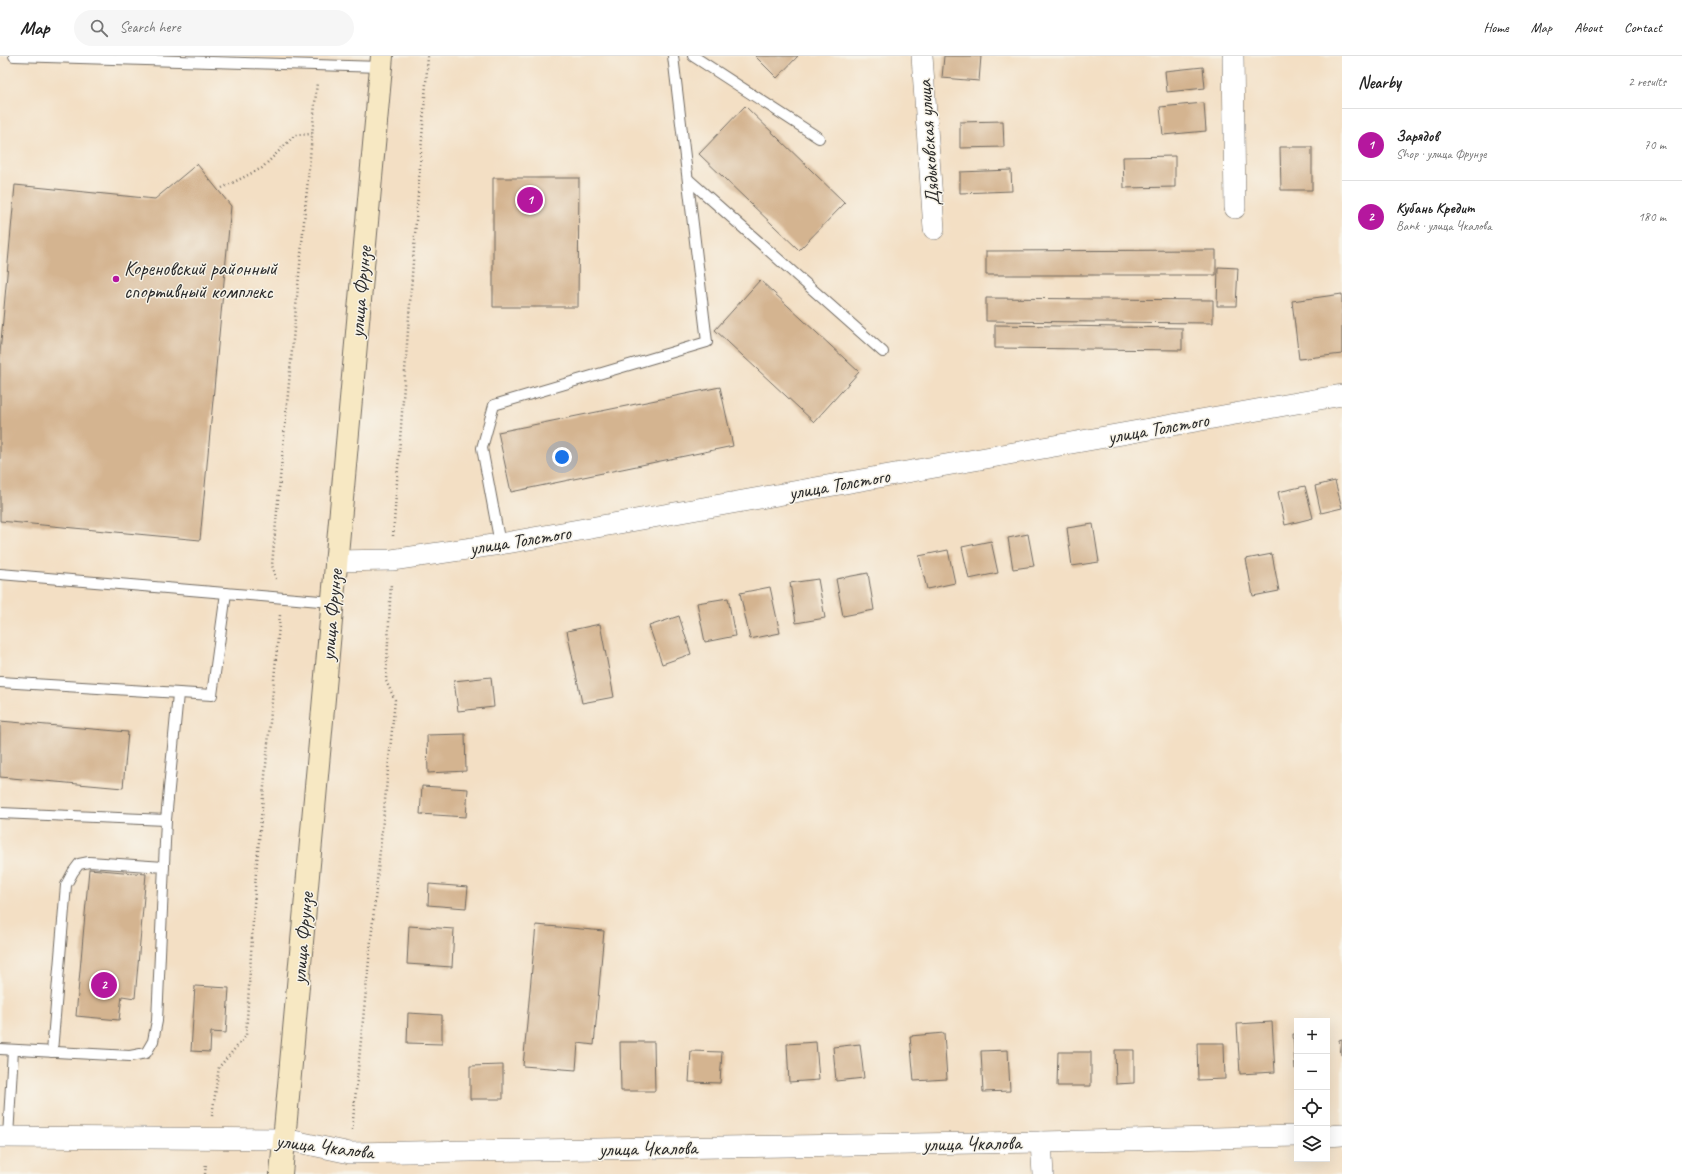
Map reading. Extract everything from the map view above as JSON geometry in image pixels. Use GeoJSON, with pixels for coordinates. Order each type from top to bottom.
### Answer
{"type":"FeatureCollection","features":[{"type":"Feature","properties":{"kind":"main road","name":"улица Фрунзе"},"geometry":{"type":"LineString","coordinates":[[281,1174],[381,62]]}},
{"type":"Feature","properties":{"kind":"street","name":"Дядьковская улица"},"geometry":{"type":"LineString","coordinates":[[922,56],[934,229]]}},
{"type":"Feature","properties":{"kind":"street"},"geometry":{"type":"LineString","coordinates":[[1233,56],[1235,208]]}},
{"type":"Feature","properties":{"kind":"street","name":"улица Толстого"},"geometry":{"type":"LineString","coordinates":[[336,561],[392,560],[500,544],[1342,395]]}},
{"type":"Feature","properties":{"kind":"street"},"geometry":{"type":"LineString","coordinates":[[1330,1136],[1342,1135]]}},
{"type":"Feature","properties":{"kind":"street","name":"улица Чкалова"},"geometry":{"type":"LineString","coordinates":[[4,1137],[284,1139],[350,1153],[1041,1142],[1294,1136]]}},
{"type":"Feature","properties":{"kind":"street"},"geometry":{"type":"LineString","coordinates":[[1041,1142],[1043,1174]]}},
{"type":"Feature","properties":{"kind":"lane"},"geometry":{"type":"LineString","coordinates":[[14,56],[319,65],[381,62]]}},
{"type":"Feature","properties":{"kind":"lane"},"geometry":{"type":"LineString","coordinates":[[500,544],[482,448],[494,405],[707,342],[673,56]]}},
{"type":"Feature","properties":{"kind":"lane"},"geometry":{"type":"LineString","coordinates":[[693,56],[819,138]]}},
{"type":"Feature","properties":{"kind":"lane"},"geometry":{"type":"LineString","coordinates":[[688,179],[883,352]]}},
{"type":"Feature","properties":{"kind":"lane"},"geometry":{"type":"LineString","coordinates":[[0,574],[332,602]]}},
{"type":"Feature","properties":{"kind":"lane"},"geometry":{"type":"LineString","coordinates":[[0,682],[212,695],[226,593]]}},
{"type":"Feature","properties":{"kind":"lane"},"geometry":{"type":"LineString","coordinates":[[0,1049],[130,1056],[146,1053],[153,1042],[156,1021],[166,820],[178,694]]}},
{"type":"Feature","properties":{"kind":"lane"},"geometry":{"type":"LineString","coordinates":[[0,813],[166,820]]}},
{"type":"Feature","properties":{"kind":"lane"},"geometry":{"type":"LineString","coordinates":[[52,1052],[66,885],[73,872],[79,864],[89,862],[164,868]]}},
{"type":"Feature","properties":{"kind":"lane"},"geometry":{"type":"LineString","coordinates":[[4,1137],[12,1050]]}},
{"type":"Feature","properties":{"kind":"path"},"geometry":{"type":"LineString","coordinates":[[350,1153],[395,700],[386,681],[392,560],[428,56]]}},
{"type":"Feature","properties":{"kind":"path"},"geometry":{"type":"LineString","coordinates":[[205,1174],[219,1067],[246,1036],[256,872],[282,597],[272,565],[319,65]]}},
{"type":"Feature","properties":{"kind":"path"},"geometry":{"type":"LineString","coordinates":[[222,188],[262,168],[295,135],[312,134]]}},
{"type":"Feature","properties":{"kind":"building"},"geometry":{"type":"Polygon","coordinates":[[[755,56],[798,56],[777,78],[755,56]]]}},
{"type":"Feature","properties":{"kind":"building"},"geometry":{"type":"Polygon","coordinates":[[[944,56],[981,56],[979,81],[942,78],[944,56]]]}},
{"type":"Feature","properties":{"kind":"building"},"geometry":{"type":"Polygon","coordinates":[[[1203,67],[1205,88],[1167,92],[1165,71],[1203,67]]]}},
{"type":"Feature","properties":{"kind":"building"},"geometry":{"type":"Polygon","coordinates":[[[1204,103],[1206,131],[1163,135],[1160,107],[1204,103]]]}},
{"type":"Feature","properties":{"kind":"building"},"geometry":{"type":"Polygon","coordinates":[[[745,106],[845,203],[799,250],[699,154],[745,106]]]}},
{"type":"Feature","properties":{"kind":"building"},"geometry":{"type":"Polygon","coordinates":[[[1003,121],[1004,147],[960,148],[960,122],[1003,121]]]}},
{"type":"Feature","properties":{"kind":"building"},"geometry":{"type":"Polygon","coordinates":[[[1280,147],[1312,147],[1312,190],[1281,190],[1280,147]]]}},
{"type":"Feature","properties":{"kind":"building"},"geometry":{"type":"Polygon","coordinates":[[[1175,156],[1175,187],[1124,188],[1123,157],[1175,156]]]}},
{"type":"Feature","properties":{"kind":"building","name":"Кореновский районный спортивный комплекс"},"geometry":{"type":"Polygon","coordinates":[[[197,164],[231,206],[200,540],[0,521],[0,353],[15,185],[155,199],[197,164]]]}},
{"type":"Feature","properties":{"kind":"building"},"geometry":{"type":"Polygon","coordinates":[[[1011,170],[1012,191],[960,193],[960,172],[1011,170]]]}},
{"type":"Feature","properties":{"kind":"building"},"geometry":{"type":"Polygon","coordinates":[[[493,178],[579,178],[578,307],[493,307],[493,178]]]}},
{"type":"Feature","properties":{"kind":"building"},"geometry":{"type":"Polygon","coordinates":[[[1216,250],[1216,275],[986,275],[986,251],[1216,250]]]}},
{"type":"Feature","properties":{"kind":"building"},"geometry":{"type":"Polygon","coordinates":[[[1218,267],[1238,268],[1236,306],[1217,306],[1218,267]]]}},
{"type":"Feature","properties":{"kind":"building"},"geometry":{"type":"Polygon","coordinates":[[[760,280],[859,372],[814,422],[715,330],[760,280]]]}},
{"type":"Feature","properties":{"kind":"building"},"geometry":{"type":"Polygon","coordinates":[[[1342,294],[1342,354],[1299,359],[1292,301],[1342,294]]]}},
{"type":"Feature","properties":{"kind":"building"},"geometry":{"type":"Polygon","coordinates":[[[986,298],[1213,300],[1213,323],[986,321],[986,298]]]}},
{"type":"Feature","properties":{"kind":"building"},"geometry":{"type":"Polygon","coordinates":[[[995,325],[1182,328],[1182,350],[995,348],[995,325]]]}},
{"type":"Feature","properties":{"kind":"building"},"geometry":{"type":"Polygon","coordinates":[[[720,387],[733,446],[511,492],[498,432],[720,387]]]}},
{"type":"Feature","properties":{"kind":"building"},"geometry":{"type":"Polygon","coordinates":[[[1335,481],[1342,508],[1321,513],[1315,486],[1335,481]]]}},
{"type":"Feature","properties":{"kind":"building"},"geometry":{"type":"Polygon","coordinates":[[[1305,486],[1313,518],[1285,525],[1278,492],[1305,486]]]}},
{"type":"Feature","properties":{"kind":"building"},"geometry":{"type":"Polygon","coordinates":[[[1093,524],[1099,562],[1072,566],[1067,528],[1093,524]]]}},
{"type":"Feature","properties":{"kind":"building"},"geometry":{"type":"Polygon","coordinates":[[[1028,534],[1034,566],[1013,569],[1008,538],[1028,534]]]}},
{"type":"Feature","properties":{"kind":"building"},"geometry":{"type":"Polygon","coordinates":[[[991,541],[998,573],[969,579],[962,547],[991,541]]]}},
{"type":"Feature","properties":{"kind":"building"},"geometry":{"type":"Polygon","coordinates":[[[948,550],[955,583],[927,589],[919,556],[948,550]]]}},
{"type":"Feature","properties":{"kind":"building"},"geometry":{"type":"Polygon","coordinates":[[[1272,554],[1279,591],[1253,596],[1246,559],[1272,554]]]}},
{"type":"Feature","properties":{"kind":"building"},"geometry":{"type":"Polygon","coordinates":[[[868,573],[874,610],[843,616],[836,579],[868,573]]]}},
{"type":"Feature","properties":{"kind":"building"},"geometry":{"type":"Polygon","coordinates":[[[818,579],[825,618],[796,623],[790,583],[818,579]]]}},
{"type":"Feature","properties":{"kind":"building"},"geometry":{"type":"Polygon","coordinates":[[[770,587],[780,633],[750,639],[740,593],[770,587]]]}},
{"type":"Feature","properties":{"kind":"building"},"geometry":{"type":"Polygon","coordinates":[[[728,598],[735,636],[705,642],[697,603],[728,598]]]}},
{"type":"Feature","properties":{"kind":"building"},"geometry":{"type":"Polygon","coordinates":[[[679,616],[691,654],[662,664],[649,626],[679,616]]]}},
{"type":"Feature","properties":{"kind":"building"},"geometry":{"type":"Polygon","coordinates":[[[600,624],[614,697],[582,703],[567,631],[600,624]]]}},
{"type":"Feature","properties":{"kind":"building"},"geometry":{"type":"Polygon","coordinates":[[[491,677],[494,707],[458,711],[454,681],[491,677]]]}},
{"type":"Feature","properties":{"kind":"building"},"geometry":{"type":"Polygon","coordinates":[[[0,721],[128,732],[123,788],[0,777],[0,721]]]}},
{"type":"Feature","properties":{"kind":"building"},"geometry":{"type":"Polygon","coordinates":[[[465,734],[466,771],[428,773],[427,735],[465,734]]]}},
{"type":"Feature","properties":{"kind":"building"},"geometry":{"type":"Polygon","coordinates":[[[422,786],[468,789],[466,817],[420,814],[422,786]]]}},
{"type":"Feature","properties":{"kind":"building"},"geometry":{"type":"Polygon","coordinates":[[[89,869],[146,874],[135,998],[122,996],[119,1020],[76,1016],[89,869]]]}},
{"type":"Feature","properties":{"kind":"building"},"geometry":{"type":"Polygon","coordinates":[[[429,884],[468,887],[466,908],[428,905],[429,884]]]}},
{"type":"Feature","properties":{"kind":"building"},"geometry":{"type":"Polygon","coordinates":[[[536,925],[604,931],[594,1045],[578,1043],[576,1070],[523,1066],[536,925]]]}},
{"type":"Feature","properties":{"kind":"building"},"geometry":{"type":"Polygon","coordinates":[[[409,926],[454,929],[452,967],[407,964],[409,926]]]}},
{"type":"Feature","properties":{"kind":"building"},"geometry":{"type":"Polygon","coordinates":[[[195,986],[229,988],[226,1033],[211,1032],[210,1052],[191,1051],[195,986]]]}},
{"type":"Feature","properties":{"kind":"building"},"geometry":{"type":"Polygon","coordinates":[[[408,1013],[442,1015],[442,1044],[407,1043],[408,1013]]]}},
{"type":"Feature","properties":{"kind":"building"},"geometry":{"type":"Polygon","coordinates":[[[1272,1022],[1275,1072],[1240,1074],[1237,1024],[1272,1022]]]}},
{"type":"Feature","properties":{"kind":"building"},"geometry":{"type":"Polygon","coordinates":[[[944,1033],[947,1079],[914,1081],[910,1036],[944,1033]]]}},
{"type":"Feature","properties":{"kind":"building"},"geometry":{"type":"Polygon","coordinates":[[[1342,1039],[1342,1055],[1341,1055],[1339,1040],[1342,1039]]]}},
{"type":"Feature","properties":{"kind":"building"},"geometry":{"type":"Polygon","coordinates":[[[620,1042],[654,1042],[655,1091],[621,1091],[620,1042]]]}},
{"type":"Feature","properties":{"kind":"building"},"geometry":{"type":"Polygon","coordinates":[[[816,1042],[819,1080],[789,1082],[787,1044],[816,1042]]]}},
{"type":"Feature","properties":{"kind":"building"},"geometry":{"type":"Polygon","coordinates":[[[1197,1043],[1224,1043],[1225,1079],[1198,1080],[1197,1043]]]}},
{"type":"Feature","properties":{"kind":"building"},"geometry":{"type":"Polygon","coordinates":[[[860,1044],[864,1078],[836,1081],[833,1047],[860,1044]]]}},
{"type":"Feature","properties":{"kind":"building"},"geometry":{"type":"Polygon","coordinates":[[[1008,1050],[1010,1091],[983,1092],[981,1051],[1008,1050]]]}},
{"type":"Feature","properties":{"kind":"building"},"geometry":{"type":"Polygon","coordinates":[[[1115,1050],[1134,1050],[1134,1083],[1116,1084],[1115,1050]]]}},
{"type":"Feature","properties":{"kind":"building"},"geometry":{"type":"Polygon","coordinates":[[[691,1051],[722,1052],[720,1083],[689,1082],[691,1051]]]}},
{"type":"Feature","properties":{"kind":"building"},"geometry":{"type":"Polygon","coordinates":[[[1058,1052],[1091,1052],[1091,1086],[1057,1086],[1058,1052]]]}},
{"type":"Feature","properties":{"kind":"building"},"geometry":{"type":"Polygon","coordinates":[[[503,1065],[503,1099],[470,1099],[470,1066],[503,1065]]]}},
{"type":"Feature","properties":{"kind":"place","name":"Зарядов"},"geometry":{"type":"Point","coordinates":[530,200]}},
{"type":"Feature","properties":{"kind":"place","name":"Кореновский районный спортивный комплекс"},"geometry":{"type":"Point","coordinates":[116,279]}},
{"type":"Feature","properties":{"kind":"place","name":"Кубань Кредит"},"geometry":{"type":"Point","coordinates":[104,985]}}]}
